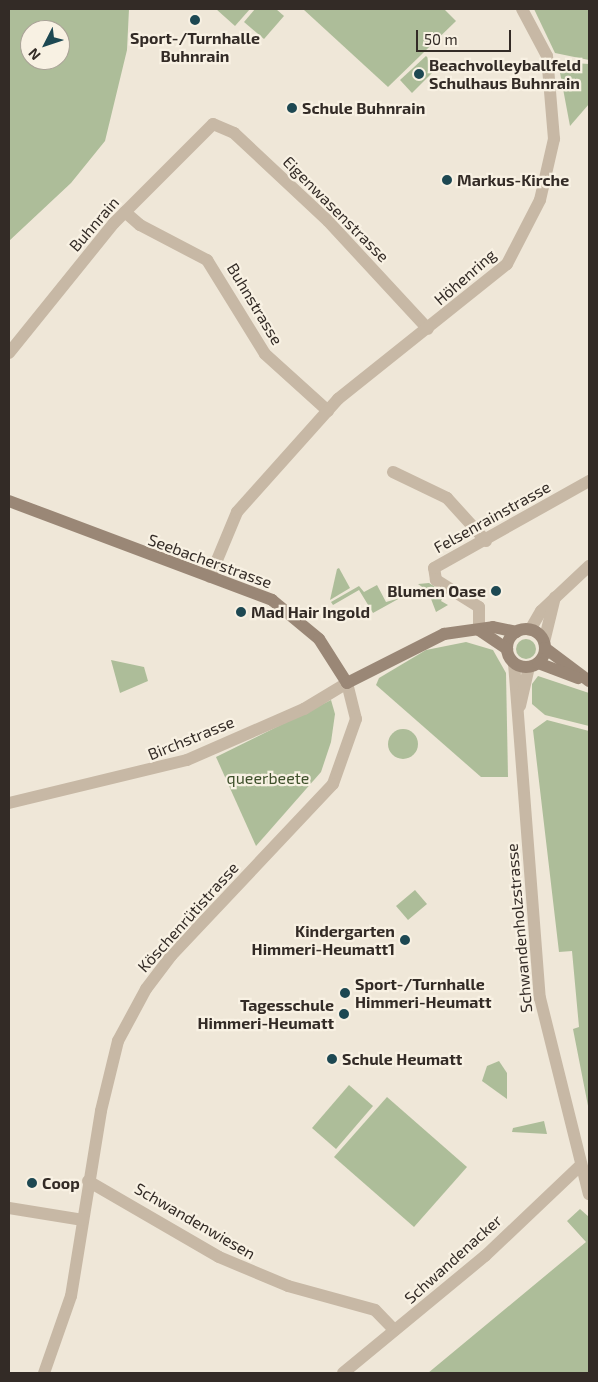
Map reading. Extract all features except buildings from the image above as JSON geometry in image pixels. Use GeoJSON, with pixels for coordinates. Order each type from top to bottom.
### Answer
{"type":"FeatureCollection","features":[{"type":"Feature","properties":{"kind":"street","name":"Höhenring"},"geometry":{"type":"LineString","coordinates":[[328,411],[507,264],[548,177],[555,120],[547,56],[522,9]]}},
{"type":"Feature","properties":{"kind":"street","name":"Eigenwasenstrasse"},"geometry":{"type":"LineString","coordinates":[[213,124],[234,133],[328,221],[428,329]]}},
{"type":"Feature","properties":{"kind":"street","name":"Buhnrain"},"geometry":{"type":"LineString","coordinates":[[9,353],[125,212],[213,124]]}},
{"type":"Feature","properties":{"kind":"street","name":"Buhnstrasse"},"geometry":{"type":"LineString","coordinates":[[125,212],[140,225],[208,260],[265,354],[328,411]]}},
{"type":"Feature","properties":{"kind":"street"},"geometry":{"type":"LineString","coordinates":[[210,577],[237,512],[328,411]]}},
{"type":"Feature","properties":{"kind":"street"},"geometry":{"type":"LineString","coordinates":[[393,472],[447,498],[486,541]]}},
{"type":"Feature","properties":{"kind":"street","name":"Felsenrainstrasse"},"geometry":{"type":"LineString","coordinates":[[479,630],[479,607],[433,575],[434,568],[486,541],[589,481]]}},
{"type":"Feature","properties":{"kind":"street","name":"Seebacherstrasse"},"geometry":{"type":"LineString","coordinates":[[9,501],[210,577],[291,611],[319,638],[347,683]]}},
{"type":"Feature","properties":{"kind":"street"},"geometry":{"type":"LineString","coordinates":[[347,683],[429,638],[493,628],[516,632],[530,630],[555,597],[589,566]]}},
{"type":"Feature","properties":{"kind":"street"},"geometry":{"type":"LineString","coordinates":[[534,665],[545,645],[555,597]]}},
{"type":"Feature","properties":{"kind":"street"},"geometry":{"type":"LineString","coordinates":[[479,630],[507,649],[514,663],[534,665],[589,681]]}},
{"type":"Feature","properties":{"kind":"street"},"geometry":{"type":"LineString","coordinates":[[530,630],[545,645],[589,681]]}},
{"type":"Feature","properties":{"kind":"street"},"geometry":{"type":"LineString","coordinates":[[507,649],[516,632]]}},
{"type":"Feature","properties":{"kind":"street","name":"Schwandenholzstrasse"},"geometry":{"type":"LineString","coordinates":[[514,663],[540,998],[589,1194]]}},
{"type":"Feature","properties":{"kind":"street","name":"Schwandenholzstrasse"},"geometry":{"type":"LineString","coordinates":[[519,713],[534,665]]}},
{"type":"Feature","properties":{"kind":"street","name":"Birchstrasse"},"geometry":{"type":"LineString","coordinates":[[9,803],[187,760],[304,709],[347,683]]}},
{"type":"Feature","properties":{"kind":"street","name":"Köschenrütistrasse"},"geometry":{"type":"LineString","coordinates":[[44,1373],[71,1296],[88,1182],[109,1070],[130,1013],[171,956],[333,784],[356,719],[347,683]]}},
{"type":"Feature","properties":{"kind":"street","name":"Schwandenacker"},"geometry":{"type":"LineString","coordinates":[[343,1373],[485,1256],[581,1165]]}},
{"type":"Feature","properties":{"kind":"street","name":"Schwandenwiesen"},"geometry":{"type":"LineString","coordinates":[[88,1182],[219,1257],[288,1286],[374,1310],[394,1330]]}},
{"type":"Feature","properties":{"kind":"street"},"geometry":{"type":"LineString","coordinates":[[9,1208],[83,1220]]}},
{"type":"Feature","properties":{"kind":"green space"},"geometry":{"type":"Polygon","coordinates":[[[9,9],[129,9],[127,50],[105,141],[71,183],[9,241],[9,9]]]}},
{"type":"Feature","properties":{"kind":"green space"},"geometry":{"type":"Polygon","coordinates":[[[216,9],[250,9],[235,26],[216,9]]]}},
{"type":"Feature","properties":{"kind":"green space"},"geometry":{"type":"Polygon","coordinates":[[[255,9],[276,9],[284,16],[264,39],[244,22],[255,9]]]}},
{"type":"Feature","properties":{"kind":"green space"},"geometry":{"type":"Polygon","coordinates":[[[303,9],[444,9],[456,21],[388,87],[303,9]]]}},
{"type":"Feature","properties":{"kind":"green space"},"geometry":{"type":"Polygon","coordinates":[[[534,9],[589,9],[589,60],[555,53],[534,9]]]}},
{"type":"Feature","properties":{"kind":"green space","name":"Beachvolleyballfeld Schulhaus Buhnrain"},"geometry":{"type":"Polygon","coordinates":[[[426,56],[437,68],[412,93],[400,80],[426,56]]]}},
{"type":"Feature","properties":{"kind":"green space"},"geometry":{"type":"Polygon","coordinates":[[[558,62],[589,64],[589,104],[570,126],[558,62]]]}},
{"type":"Feature","properties":{"kind":"green space"},"geometry":{"type":"Polygon","coordinates":[[[339,568],[350,588],[330,600],[337,569],[339,568]]]}},
{"type":"Feature","properties":{"kind":"green space"},"geometry":{"type":"Polygon","coordinates":[[[429,583],[445,593],[441,601],[448,605],[436,612],[428,591],[418,584],[429,583]]]}},
{"type":"Feature","properties":{"kind":"green space"},"geometry":{"type":"Polygon","coordinates":[[[377,585],[386,602],[400,598],[373,613],[359,590],[333,605],[331,602],[359,586],[364,592],[377,585]]]}},
{"type":"Feature","properties":{"kind":"green space"},"geometry":{"type":"Polygon","coordinates":[[[526,639],[533,642],[536,649],[533,656],[526,659],[519,656],[516,649],[519,642],[526,639]]]}},
{"type":"Feature","properties":{"kind":"green space"},"geometry":{"type":"Polygon","coordinates":[[[466,642],[493,650],[506,673],[508,777],[481,777],[376,685],[379,678],[426,650],[466,642]]]}},
{"type":"Feature","properties":{"kind":"green space"},"geometry":{"type":"Polygon","coordinates":[[[111,660],[144,667],[148,681],[120,693],[111,660]]]}},
{"type":"Feature","properties":{"kind":"green space"},"geometry":{"type":"Polygon","coordinates":[[[538,676],[589,693],[589,726],[545,715],[532,704],[532,684],[538,676]]]}},
{"type":"Feature","properties":{"kind":"green space","name":"queerbeete"},"geometry":{"type":"Polygon","coordinates":[[[331,700],[335,714],[331,742],[321,772],[256,846],[216,757],[331,700]]]}},
{"type":"Feature","properties":{"kind":"green space"},"geometry":{"type":"Polygon","coordinates":[[[547,720],[589,731],[589,1111],[573,1029],[579,1027],[572,951],[559,952],[533,730],[547,720]]]}},
{"type":"Feature","properties":{"kind":"green space"},"geometry":{"type":"Polygon","coordinates":[[[403,729],[409,730],[417,738],[417,750],[409,758],[403,759],[397,758],[389,750],[388,744],[389,738],[397,730],[403,729]]]}},
{"type":"Feature","properties":{"kind":"green space"},"geometry":{"type":"Polygon","coordinates":[[[415,890],[427,904],[408,920],[396,906],[415,890]]]}},
{"type":"Feature","properties":{"kind":"green space"},"geometry":{"type":"Polygon","coordinates":[[[499,1061],[507,1073],[507,1099],[482,1081],[487,1066],[499,1061]]]}},
{"type":"Feature","properties":{"kind":"green space"},"geometry":{"type":"Polygon","coordinates":[[[349,1085],[373,1106],[336,1149],[312,1128],[349,1085]]]}},
{"type":"Feature","properties":{"kind":"green space"},"geometry":{"type":"Polygon","coordinates":[[[387,1097],[467,1167],[414,1227],[334,1157],[387,1097]]]}},
{"type":"Feature","properties":{"kind":"green space"},"geometry":{"type":"Polygon","coordinates":[[[544,1121],[547,1134],[512,1132],[513,1128],[544,1121]]]}},
{"type":"Feature","properties":{"kind":"green space"},"geometry":{"type":"Polygon","coordinates":[[[580,1209],[589,1217],[589,1373],[428,1373],[586,1242],[567,1221],[580,1209]]]}},
{"type":"Feature","properties":{"kind":"place","name":"Sport-/Turnhalle Buhnrain"},"geometry":{"type":"Point","coordinates":[195,20]}},
{"type":"Feature","properties":{"kind":"place","name":"Beachvolleyballfeld Schulhaus Buhnrain"},"geometry":{"type":"Point","coordinates":[419,74]}},
{"type":"Feature","properties":{"kind":"place","name":"Schule Buhnrain"},"geometry":{"type":"Point","coordinates":[292,108]}},
{"type":"Feature","properties":{"kind":"place","name":"Markus-Kirche"},"geometry":{"type":"Point","coordinates":[447,180]}},
{"type":"Feature","properties":{"kind":"place","name":"Blumen Oase"},"geometry":{"type":"Point","coordinates":[496,591]}},
{"type":"Feature","properties":{"kind":"place","name":"Mad Hair Ingold"},"geometry":{"type":"Point","coordinates":[241,612]}},
{"type":"Feature","properties":{"kind":"place","name":"Kindergarten Himmeri-Heumatt1"},"geometry":{"type":"Point","coordinates":[405,940]}},
{"type":"Feature","properties":{"kind":"place","name":"Sport-/Turnhalle Himmeri-Heumatt"},"geometry":{"type":"Point","coordinates":[345,993]}},
{"type":"Feature","properties":{"kind":"place","name":"Tagesschule Himmeri-Heumatt"},"geometry":{"type":"Point","coordinates":[344,1014]}},
{"type":"Feature","properties":{"kind":"place","name":"Schule Heumatt"},"geometry":{"type":"Point","coordinates":[332,1059]}},
{"type":"Feature","properties":{"kind":"place","name":"Coop"},"geometry":{"type":"Point","coordinates":[32,1183]}}]}
